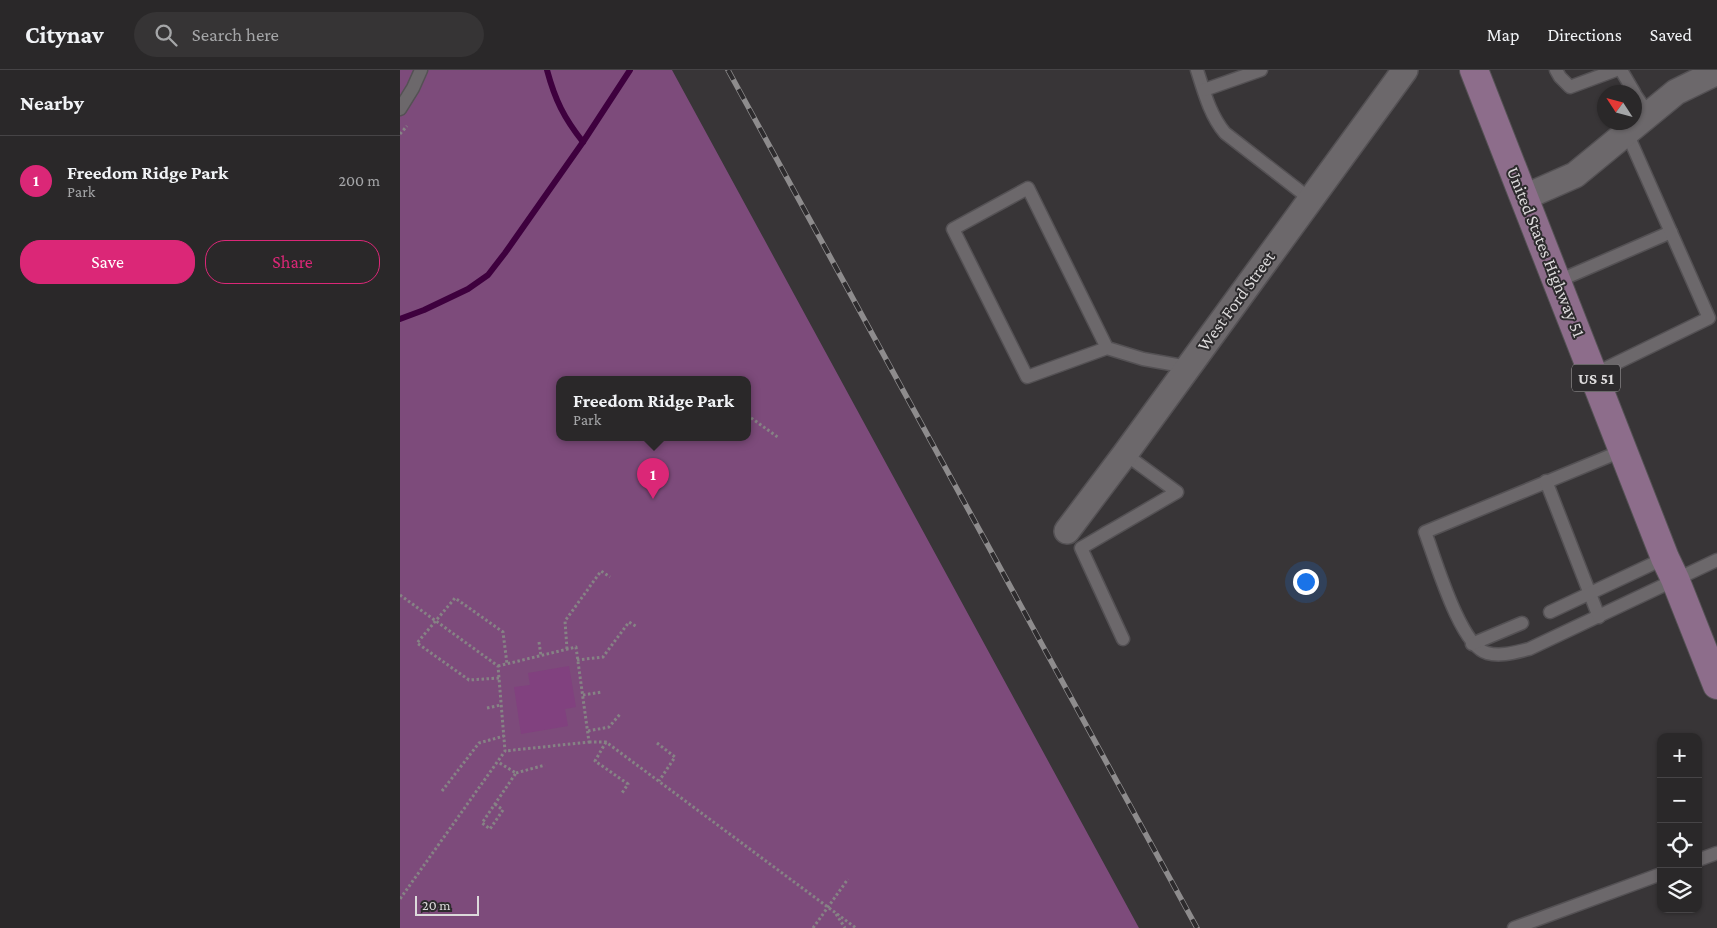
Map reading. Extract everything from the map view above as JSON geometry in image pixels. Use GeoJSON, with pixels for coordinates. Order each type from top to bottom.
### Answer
{"type":"FeatureCollection","features":[{"type":"Feature","properties":{"kind":"main road","name":"United States Highway 51"},"geometry":{"type":"LineString","coordinates":[[1474,70],[1717,686]]}},
{"type":"Feature","properties":{"kind":"street","name":"West Ford Street"},"geometry":{"type":"LineString","coordinates":[[1074,539],[1125,454],[1405,70]]}},
{"type":"Feature","properties":{"kind":"street"},"geometry":{"type":"LineString","coordinates":[[1524,197],[1574,175],[1649,116],[1676,92],[1717,72]]}},
{"type":"Feature","properties":{"kind":"lane"},"geometry":{"type":"LineString","coordinates":[[400,109],[421,70]]}},
{"type":"Feature","properties":{"kind":"lane"},"geometry":{"type":"LineString","coordinates":[[1196,70],[1214,118],[1225,133],[1310,199]]}},
{"type":"Feature","properties":{"kind":"lane"},"geometry":{"type":"LineString","coordinates":[[1204,90],[1261,70]]}},
{"type":"Feature","properties":{"kind":"lane"},"geometry":{"type":"LineString","coordinates":[[1556,70],[1570,87],[1616,70]]}},
{"type":"Feature","properties":{"kind":"lane"},"geometry":{"type":"LineString","coordinates":[[1621,70],[1629,85]]}},
{"type":"Feature","properties":{"kind":"lane"},"geometry":{"type":"LineString","coordinates":[[1642,105],[1649,116]]}},
{"type":"Feature","properties":{"kind":"lane"},"geometry":{"type":"LineString","coordinates":[[1594,374],[1709,318],[1627,133]]}},
{"type":"Feature","properties":{"kind":"lane"},"geometry":{"type":"LineString","coordinates":[[1107,348],[1028,188],[953,228],[1027,377],[1107,348],[1143,359],[1188,367]]}},
{"type":"Feature","properties":{"kind":"lane"},"geometry":{"type":"LineString","coordinates":[[1558,281],[1671,232]]}},
{"type":"Feature","properties":{"kind":"lane"},"geometry":{"type":"LineString","coordinates":[[1624,450],[1425,532],[1458,620],[1472,644],[1486,653],[1506,654],[1522,651],[1599,617],[1670,569]]}},
{"type":"Feature","properties":{"kind":"lane"},"geometry":{"type":"LineString","coordinates":[[1122,639],[1074,539],[1177,492],[1125,454]]}},
{"type":"Feature","properties":{"kind":"lane"},"geometry":{"type":"LineString","coordinates":[[1546,481],[1599,617]]}},
{"type":"Feature","properties":{"kind":"lane"},"geometry":{"type":"LineString","coordinates":[[1550,612],[1590,595],[1670,569],[1717,560]]}},
{"type":"Feature","properties":{"kind":"lane"},"geometry":{"type":"LineString","coordinates":[[1472,644],[1522,623]]}},
{"type":"Feature","properties":{"kind":"lane"},"geometry":{"type":"LineString","coordinates":[[1702,859],[1717,853]]}},
{"type":"Feature","properties":{"kind":"lane"},"geometry":{"type":"LineString","coordinates":[[1514,928],[1657,875]]}},
{"type":"Feature","properties":{"kind":"path"},"geometry":{"type":"LineString","coordinates":[[751,418],[779,438]]}},
{"type":"Feature","properties":{"kind":"path"},"geometry":{"type":"LineString","coordinates":[[567,649],[565,621],[601,571],[610,577]]}},
{"type":"Feature","properties":{"kind":"path"},"geometry":{"type":"LineString","coordinates":[[400,595],[498,666],[576,647],[589,742]]}},
{"type":"Feature","properties":{"kind":"path"},"geometry":{"type":"LineString","coordinates":[[499,678],[469,680],[417,643],[455,598],[503,632],[507,664]]}},
{"type":"Feature","properties":{"kind":"path"},"geometry":{"type":"LineString","coordinates":[[577,660],[603,657],[629,622],[637,627]]}},
{"type":"Feature","properties":{"kind":"path"},"geometry":{"type":"LineString","coordinates":[[539,642],[541,656]]}},
{"type":"Feature","properties":{"kind":"path"},"geometry":{"type":"LineString","coordinates":[[400,899],[505,751],[498,666]]}},
{"type":"Feature","properties":{"kind":"path"},"geometry":{"type":"LineString","coordinates":[[583,695],[602,692]]}},
{"type":"Feature","properties":{"kind":"path"},"geometry":{"type":"LineString","coordinates":[[487,708],[502,705]]}},
{"type":"Feature","properties":{"kind":"path"},"geometry":{"type":"LineString","coordinates":[[588,731],[609,727],[621,713]]}},
{"type":"Feature","properties":{"kind":"path"},"geometry":{"type":"LineString","coordinates":[[442,791],[479,743],[504,736]]}},
{"type":"Feature","properties":{"kind":"path"},"geometry":{"type":"LineString","coordinates":[[505,751],[589,742],[606,742],[856,928]]}},
{"type":"Feature","properties":{"kind":"path"},"geometry":{"type":"LineString","coordinates":[[606,742],[595,761],[628,784],[622,792]]}},
{"type":"Feature","properties":{"kind":"path"},"geometry":{"type":"LineString","coordinates":[[657,743],[675,757],[659,781]]}},
{"type":"Feature","properties":{"kind":"path"},"geometry":{"type":"LineString","coordinates":[[498,762],[516,774]]}},
{"type":"Feature","properties":{"kind":"path"},"geometry":{"type":"LineString","coordinates":[[495,804],[504,810],[490,829],[482,823],[495,804],[516,774],[545,765]]}},
{"type":"Feature","properties":{"kind":"path"},"geometry":{"type":"LineString","coordinates":[[813,928],[848,879]]}},
{"type":"Feature","properties":{"kind":"path"},"geometry":{"type":"LineString","coordinates":[[834,911],[846,928]]}},
{"type":"Feature","properties":{"kind":"shaded area"},"geometry":{"type":"Polygon","coordinates":[[[400,70],[672,70],[1139,928],[400,928],[400,70]]]}},
{"type":"Feature","properties":{"kind":"building"},"geometry":{"type":"Polygon","coordinates":[[[569,666],[576,707],[565,709],[568,726],[521,734],[514,687],[530,685],[528,673],[569,666]]]}},
{"type":"Feature","properties":{"kind":"waterway"},"geometry":{"type":"LineString","coordinates":[[547,70],[553,91],[561,108],[570,125],[583,142],[630,70]]}},
{"type":"Feature","properties":{"kind":"waterway"},"geometry":{"type":"LineString","coordinates":[[400,319],[468,289],[488,275],[583,142]]}},
{"type":"Feature","properties":{"kind":"railway"},"geometry":{"type":"LineString","coordinates":[[728,70],[1197,928]]}},
{"type":"Feature","properties":{"kind":"place","name":"Freedom Ridge Park"},"geometry":{"type":"Point","coordinates":[653,499]}}]}
